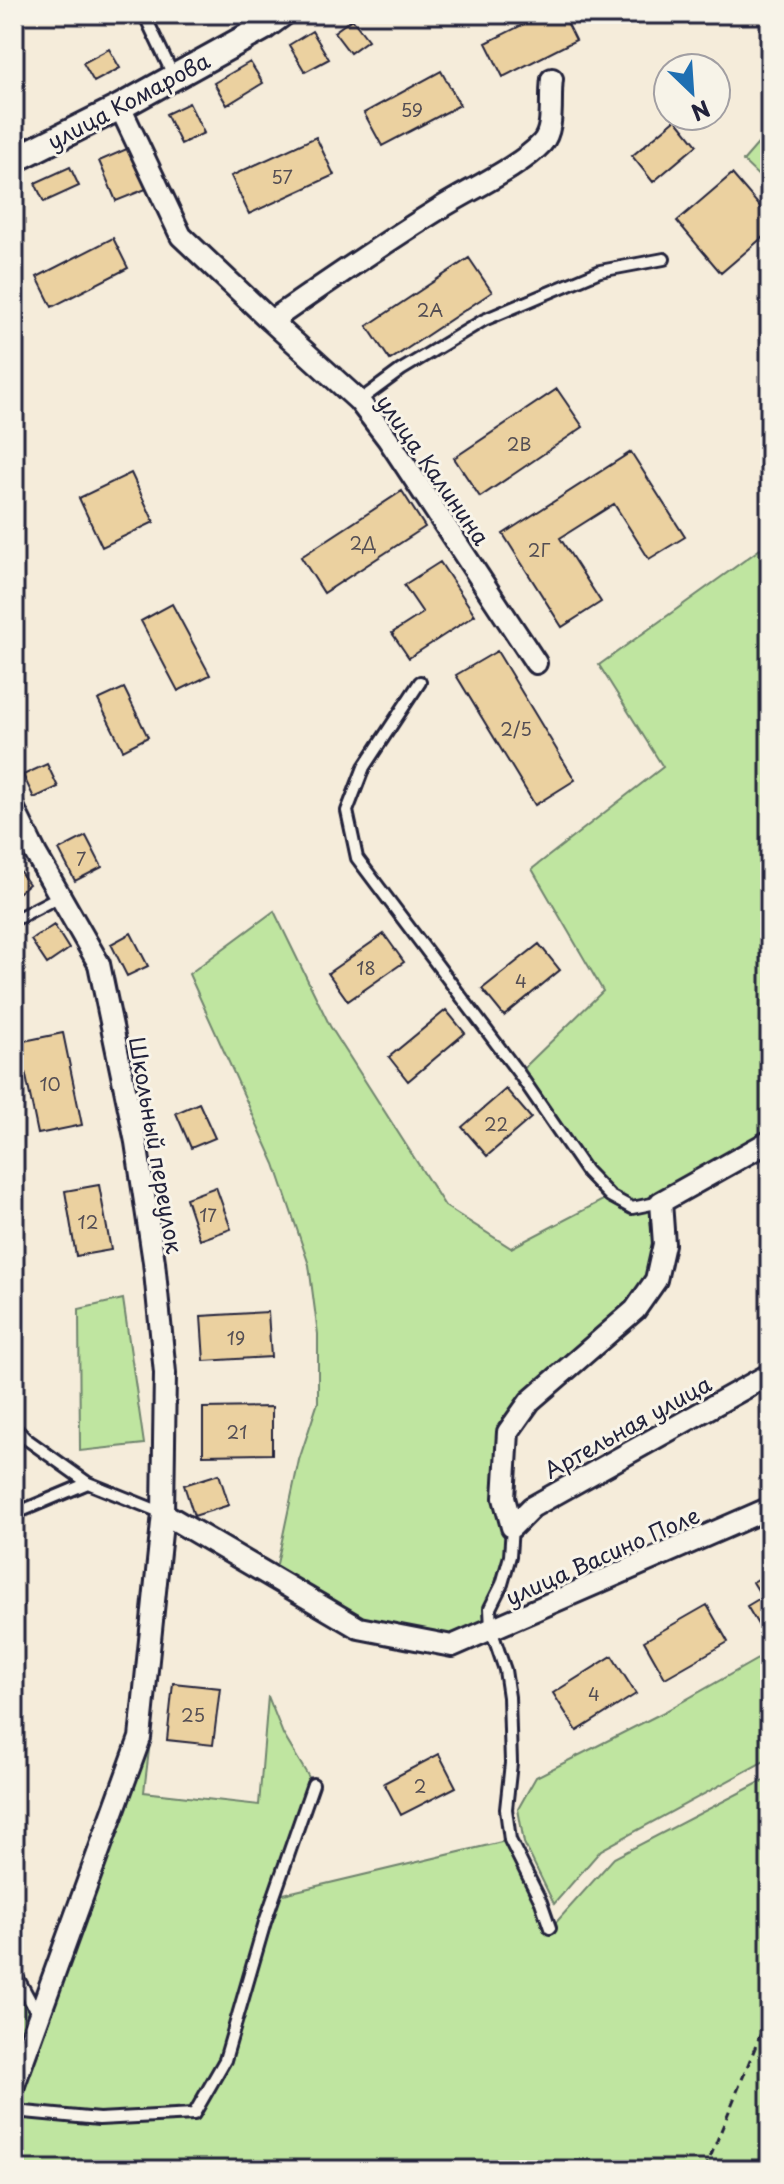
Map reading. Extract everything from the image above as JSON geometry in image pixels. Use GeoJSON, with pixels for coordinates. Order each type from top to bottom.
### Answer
{"type":"FeatureCollection","features":[{"type":"Feature","properties":{"kind":"street","name":"улица Комарова"},"geometry":{"type":"LineString","coordinates":[[14,160],[120,107],[263,28],[282,14]]}},
{"type":"Feature","properties":{"kind":"street"},"geometry":{"type":"LineString","coordinates":[[271,321],[425,217],[543,143],[552,124],[549,101],[552,79]]}},
{"type":"Feature","properties":{"kind":"street","name":"улица Калинина"},"geometry":{"type":"LineString","coordinates":[[120,107],[181,236],[359,401],[388,439],[536,663]]}},
{"type":"Feature","properties":{"kind":"street","name":"Школьный переулок"},"geometry":{"type":"LineString","coordinates":[[14,809],[99,964],[136,1142],[154,1262],[165,1373],[163,1513],[140,1738],[14,2085]]}},
{"type":"Feature","properties":{"kind":"street"},"geometry":{"type":"LineString","coordinates":[[512,1527],[504,1498],[508,1432],[530,1401],[635,1310],[656,1280],[664,1244],[661,1202],[770,1141]]}},
{"type":"Feature","properties":{"kind":"street","name":"Артельная улица"},"geometry":{"type":"LineString","coordinates":[[512,1527],[532,1507],[770,1374]]}},
{"type":"Feature","properties":{"kind":"street","name":"улица Васино Поле"},"geometry":{"type":"LineString","coordinates":[[163,1513],[359,1628],[452,1646],[770,1508]]}},
{"type":"Feature","properties":{"kind":"lane"},"geometry":{"type":"LineString","coordinates":[[144,14],[174,77]]}},
{"type":"Feature","properties":{"kind":"lane"},"geometry":{"type":"LineString","coordinates":[[359,401],[401,370],[484,320],[600,271],[664,259]]}},
{"type":"Feature","properties":{"kind":"lane"},"geometry":{"type":"LineString","coordinates":[[420,682],[364,767],[347,811],[357,858],[520,1075],[586,1171],[610,1196],[632,1208],[661,1202]]}},
{"type":"Feature","properties":{"kind":"lane"},"geometry":{"type":"LineString","coordinates":[[14,920],[60,896]]}},
{"type":"Feature","properties":{"kind":"lane"},"geometry":{"type":"LineString","coordinates":[[14,1427],[88,1483],[163,1513]]}},
{"type":"Feature","properties":{"kind":"lane"},"geometry":{"type":"LineString","coordinates":[[14,1514],[88,1483]]}},
{"type":"Feature","properties":{"kind":"lane"},"geometry":{"type":"LineString","coordinates":[[512,1527],[510,1556],[502,1584],[490,1608],[491,1629],[505,1670],[509,1697],[511,1763],[506,1809],[510,1840],[541,1902],[550,1928]]}},
{"type":"Feature","properties":{"kind":"lane"},"geometry":{"type":"LineString","coordinates":[[14,2111],[99,2119],[194,2114],[225,2060],[265,1922],[313,1784]]}},
{"type":"Feature","properties":{"kind":"lane"},"geometry":{"type":"LineString","coordinates":[[14,1971],[38,2015]]}},
{"type":"Feature","properties":{"kind":"path"},"geometry":{"type":"LineString","coordinates":[[705,2170],[770,2011]]}},
{"type":"Feature","properties":{"kind":"green space"},"geometry":{"type":"Polygon","coordinates":[[[770,130],[770,187],[743,161],[770,130]]]}},
{"type":"Feature","properties":{"kind":"green space"},"geometry":{"type":"Polygon","coordinates":[[[770,542],[770,1141],[661,1202],[656,1280],[508,1432],[510,1556],[490,1608],[491,1629],[452,1646],[359,1628],[274,1578],[299,1460],[318,1402],[318,1334],[309,1265],[275,1164],[189,974],[274,911],[330,1026],[445,1206],[511,1248],[609,1197],[520,1075],[603,991],[532,869],[663,767],[599,665],[770,542]]]}},
{"type":"Feature","properties":{"kind":"green space"},"geometry":{"type":"Polygon","coordinates":[[[123,1299],[144,1444],[80,1451],[79,1309],[123,1299]]]}},
{"type":"Feature","properties":{"kind":"green space"},"geometry":{"type":"Polygon","coordinates":[[[770,1652],[770,1758],[601,1850],[554,1904],[524,1843],[518,1809],[536,1777],[664,1712],[770,1652]]]}},
{"type":"Feature","properties":{"kind":"green space"},"geometry":{"type":"Polygon","coordinates":[[[144,1661],[159,1666],[144,1792],[259,1805],[268,1696],[283,1734],[313,1784],[275,1896],[510,1840],[551,1928],[614,1858],[770,1777],[770,2170],[14,2170],[14,1971],[38,2014],[140,1738],[144,1661]]]}},
{"type":"Feature","properties":{"kind":"building"},"geometry":{"type":"Polygon","coordinates":[[[544,14],[563,14],[576,40],[503,77],[486,43],[544,14]]]}},
{"type":"Feature","properties":{"kind":"building"},"geometry":{"type":"Polygon","coordinates":[[[352,19],[368,40],[350,53],[334,32],[352,19]]]}},
{"type":"Feature","properties":{"kind":"building"},"geometry":{"type":"Polygon","coordinates":[[[312,31],[329,59],[305,72],[289,45],[312,31]]]}},
{"type":"Feature","properties":{"kind":"building"},"geometry":{"type":"Polygon","coordinates":[[[109,49],[120,68],[94,82],[83,63],[109,49]]]}},
{"type":"Feature","properties":{"kind":"building"},"geometry":{"type":"Polygon","coordinates":[[[250,62],[263,83],[227,105],[214,83],[250,62]]]}},
{"type":"Feature","properties":{"kind":"building"},"geometry":{"type":"Polygon","coordinates":[[[441,71],[460,105],[382,146],[364,113],[441,71]]]}},
{"type":"Feature","properties":{"kind":"building"},"geometry":{"type":"Polygon","coordinates":[[[189,103],[204,133],[181,144],[166,114],[189,103]]]}},
{"type":"Feature","properties":{"kind":"building"},"geometry":{"type":"Polygon","coordinates":[[[661,132],[686,132],[697,145],[653,182],[632,156],[661,132]]]}},
{"type":"Feature","properties":{"kind":"building"},"geometry":{"type":"Polygon","coordinates":[[[316,137],[334,175],[249,214],[231,176],[316,137]]]}},
{"type":"Feature","properties":{"kind":"building"},"geometry":{"type":"Polygon","coordinates":[[[129,148],[146,189],[116,201],[99,161],[129,148]]]}},
{"type":"Feature","properties":{"kind":"building"},"geometry":{"type":"Polygon","coordinates":[[[70,167],[79,186],[44,202],[35,183],[70,167]]]}},
{"type":"Feature","properties":{"kind":"building"},"geometry":{"type":"Polygon","coordinates":[[[732,174],[770,218],[770,231],[721,273],[677,221],[732,174]]]}},
{"type":"Feature","properties":{"kind":"building"},"geometry":{"type":"Polygon","coordinates":[[[113,238],[128,268],[52,307],[37,277],[113,238]]]}},
{"type":"Feature","properties":{"kind":"building"},"geometry":{"type":"Polygon","coordinates":[[[469,258],[492,292],[390,360],[367,326],[469,258]]]}},
{"type":"Feature","properties":{"kind":"building"},"geometry":{"type":"Polygon","coordinates":[[[557,389],[583,427],[480,497],[454,458],[557,389]]]}},
{"type":"Feature","properties":{"kind":"building"},"geometry":{"type":"Polygon","coordinates":[[[631,452],[685,537],[649,559],[614,504],[560,538],[601,602],[562,627],[503,534],[631,452]]]}},
{"type":"Feature","properties":{"kind":"building"},"geometry":{"type":"Polygon","coordinates":[[[131,473],[154,522],[102,547],[79,498],[131,473]]]}},
{"type":"Feature","properties":{"kind":"building"},"geometry":{"type":"Polygon","coordinates":[[[402,491],[425,527],[324,593],[301,557],[402,491]]]}},
{"type":"Feature","properties":{"kind":"building"},"geometry":{"type":"Polygon","coordinates":[[[440,562],[475,615],[409,658],[392,633],[423,613],[404,585],[440,562]]]}},
{"type":"Feature","properties":{"kind":"building"},"geometry":{"type":"Polygon","coordinates":[[[172,604],[210,675],[178,691],[141,621],[172,604]]]}},
{"type":"Feature","properties":{"kind":"building"},"geometry":{"type":"Polygon","coordinates":[[[497,651],[575,780],[535,805],[456,675],[497,651]]]}},
{"type":"Feature","properties":{"kind":"building"},"geometry":{"type":"Polygon","coordinates":[[[124,688],[148,737],[123,750],[98,700],[124,688]]]}},
{"type":"Feature","properties":{"kind":"building"},"geometry":{"type":"Polygon","coordinates":[[[47,764],[58,787],[34,798],[23,775],[47,764]]]}},
{"type":"Feature","properties":{"kind":"building"},"geometry":{"type":"Polygon","coordinates":[[[86,836],[102,867],[75,881],[59,850],[86,836]]]}},
{"type":"Feature","properties":{"kind":"building"},"geometry":{"type":"Polygon","coordinates":[[[14,867],[29,884],[14,896],[14,867]]]}},
{"type":"Feature","properties":{"kind":"building"},"geometry":{"type":"Polygon","coordinates":[[[54,925],[69,949],[47,964],[31,940],[54,925]]]}},
{"type":"Feature","properties":{"kind":"building"},"geometry":{"type":"Polygon","coordinates":[[[131,933],[148,966],[127,976],[111,944],[131,933]]]}},
{"type":"Feature","properties":{"kind":"building"},"geometry":{"type":"Polygon","coordinates":[[[384,934],[404,962],[348,1001],[328,973],[384,934]]]}},
{"type":"Feature","properties":{"kind":"building"},"geometry":{"type":"Polygon","coordinates":[[[539,944],[560,970],[504,1016],[482,989],[539,944]]]}},
{"type":"Feature","properties":{"kind":"building"},"geometry":{"type":"Polygon","coordinates":[[[446,1010],[465,1033],[408,1081],[389,1057],[446,1010]]]}},
{"type":"Feature","properties":{"kind":"building"},"geometry":{"type":"Polygon","coordinates":[[[63,1033],[82,1125],[38,1134],[19,1042],[63,1033]]]}},
{"type":"Feature","properties":{"kind":"building"},"geometry":{"type":"Polygon","coordinates":[[[506,1089],[531,1118],[487,1156],[462,1127],[506,1089]]]}},
{"type":"Feature","properties":{"kind":"building"},"geometry":{"type":"Polygon","coordinates":[[[199,1103],[215,1138],[191,1148],[176,1113],[199,1103]]]}},
{"type":"Feature","properties":{"kind":"building"},"geometry":{"type":"Polygon","coordinates":[[[99,1185],[111,1250],[76,1256],[65,1191],[99,1185]]]}},
{"type":"Feature","properties":{"kind":"building"},"geometry":{"type":"Polygon","coordinates":[[[216,1187],[231,1229],[200,1240],[186,1198],[216,1187]]]}},
{"type":"Feature","properties":{"kind":"building"},"geometry":{"type":"Polygon","coordinates":[[[268,1312],[271,1357],[204,1361],[201,1316],[268,1312]]]}},
{"type":"Feature","properties":{"kind":"building"},"geometry":{"type":"Polygon","coordinates":[[[272,1407],[272,1454],[203,1455],[203,1408],[272,1407]]]}},
{"type":"Feature","properties":{"kind":"building"},"geometry":{"type":"Polygon","coordinates":[[[219,1474],[229,1505],[194,1516],[184,1485],[219,1474]]]}},
{"type":"Feature","properties":{"kind":"building"},"geometry":{"type":"Polygon","coordinates":[[[770,1572],[770,1628],[763,1633],[747,1606],[762,1597],[753,1582],[770,1572]]]}},
{"type":"Feature","properties":{"kind":"building"},"geometry":{"type":"Polygon","coordinates":[[[707,1605],[728,1642],[665,1678],[644,1641],[707,1605]]]}},
{"type":"Feature","properties":{"kind":"building"},"geometry":{"type":"Polygon","coordinates":[[[612,1656],[636,1694],[577,1731],[553,1693],[612,1656]]]}},
{"type":"Feature","properties":{"kind":"building"},"geometry":{"type":"Polygon","coordinates":[[[173,1683],[220,1688],[213,1745],[167,1740],[173,1683]]]}},
{"type":"Feature","properties":{"kind":"building"},"geometry":{"type":"Polygon","coordinates":[[[439,1754],[456,1787],[401,1815],[384,1783],[439,1754]]]}}]}
